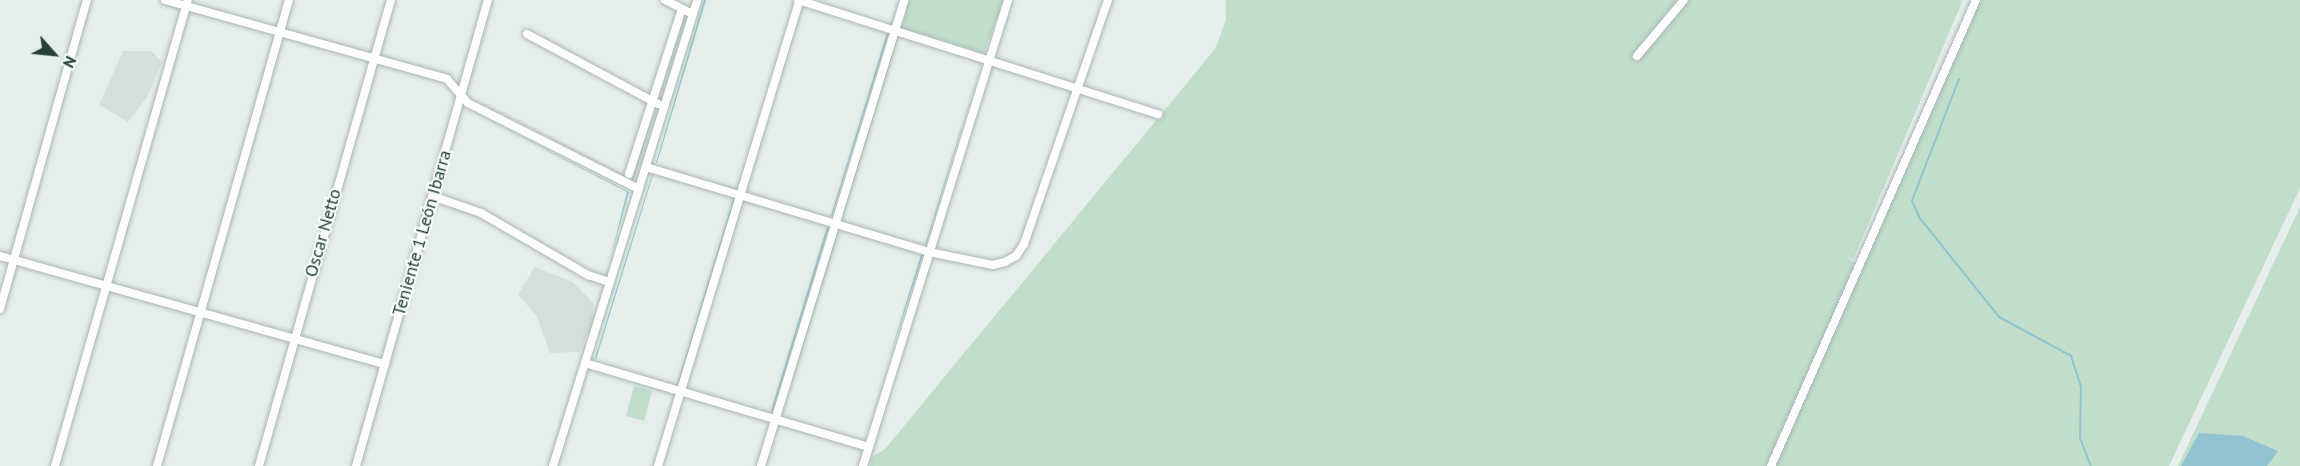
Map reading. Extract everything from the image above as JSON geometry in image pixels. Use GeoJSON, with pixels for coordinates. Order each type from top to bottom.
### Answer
{"type":"FeatureCollection","features":[{"type":"Feature","properties":{"kind":"street"},"geometry":{"type":"LineString","coordinates":[[0,309],[87,0]]}},
{"type":"Feature","properties":{"kind":"street"},"geometry":{"type":"LineString","coordinates":[[165,0],[187,3],[280,33],[447,79],[468,104],[628,178],[639,189]]}},
{"type":"Feature","properties":{"kind":"street"},"geometry":{"type":"LineString","coordinates":[[157,466],[289,0]]}},
{"type":"Feature","properties":{"kind":"street","name":"Oscar Netto"},"geometry":{"type":"LineString","coordinates":[[259,466],[292,340],[391,0]]}},
{"type":"Feature","properties":{"kind":"street","name":"Teniente 1 León Ibarra"},"geometry":{"type":"LineString","coordinates":[[356,466],[488,0]]}},
{"type":"Feature","properties":{"kind":"street"},"geometry":{"type":"LineString","coordinates":[[665,0],[693,14]]}},
{"type":"Feature","properties":{"kind":"street"},"geometry":{"type":"LineString","coordinates":[[553,466],[585,363],[607,281],[639,189],[697,0]]}},
{"type":"Feature","properties":{"kind":"street"},"geometry":{"type":"LineString","coordinates":[[658,466],[799,0],[1158,114]]}},
{"type":"Feature","properties":{"kind":"street"},"geometry":{"type":"LineString","coordinates":[[761,466],[904,0]]}},
{"type":"Feature","properties":{"kind":"street"},"geometry":{"type":"LineString","coordinates":[[863,466],[987,60],[1008,0]]}},
{"type":"Feature","properties":{"kind":"street"},"geometry":{"type":"LineString","coordinates":[[646,166],[836,222],[928,252],[993,265],[1016,256],[1024,244],[1080,89],[1108,0]]}},
{"type":"Feature","properties":{"kind":"street"},"geometry":{"type":"LineString","coordinates":[[1637,56],[1684,0]]}},
{"type":"Feature","properties":{"kind":"street"},"geometry":{"type":"LineString","coordinates":[[1771,466],[1976,0]]}},
{"type":"Feature","properties":{"kind":"street"},"geometry":{"type":"LineString","coordinates":[[55,466],[187,3]]}},
{"type":"Feature","properties":{"kind":"street"},"geometry":{"type":"LineString","coordinates":[[628,178],[682,9]]}},
{"type":"Feature","properties":{"kind":"street"},"geometry":{"type":"LineString","coordinates":[[527,34],[664,107]]}},
{"type":"Feature","properties":{"kind":"street"},"geometry":{"type":"LineString","coordinates":[[432,196],[481,213],[588,275],[607,281]]}},
{"type":"Feature","properties":{"kind":"street"},"geometry":{"type":"LineString","coordinates":[[0,256],[292,340],[385,364]]}},
{"type":"Feature","properties":{"kind":"street"},"geometry":{"type":"LineString","coordinates":[[585,363],[869,447]]}},
{"type":"Feature","properties":{"kind":"shaded area"},"geometry":{"type":"Polygon","coordinates":[[[123,51],[151,51],[162,62],[147,97],[128,122],[99,105],[123,51]]]}},
{"type":"Feature","properties":{"kind":"shaded area"},"geometry":{"type":"Polygon","coordinates":[[[535,267],[573,282],[593,303],[593,323],[579,352],[550,353],[537,317],[518,294],[535,267]]]}},
{"type":"Feature","properties":{"kind":"green space"},"geometry":{"type":"Polygon","coordinates":[[[909,0],[1004,0],[984,53],[902,28],[909,0]]]}},
{"type":"Feature","properties":{"kind":"green space"},"geometry":{"type":"Polygon","coordinates":[[[1226,0],[1963,0],[1853,260],[1844,254],[1857,265],[1771,466],[870,466],[872,457],[885,449],[1215,49],[1226,20],[1226,0]]]}},
{"type":"Feature","properties":{"kind":"green space"},"geometry":{"type":"Polygon","coordinates":[[[1978,0],[2300,0],[2300,188],[2169,466],[1774,466],[1978,0]]]}},
{"type":"Feature","properties":{"kind":"green space"},"geometry":{"type":"Polygon","coordinates":[[[2300,207],[2300,466],[2178,466],[2300,207]]]}},
{"type":"Feature","properties":{"kind":"green space"},"geometry":{"type":"Polygon","coordinates":[[[634,386],[652,391],[644,421],[626,416],[634,386]]]}},
{"type":"Feature","properties":{"kind":"water"},"geometry":{"type":"Polygon","coordinates":[[[704,0],[706,0],[656,163],[704,0]]]}},
{"type":"Feature","properties":{"kind":"water"},"geometry":{"type":"Polygon","coordinates":[[[887,33],[889,33],[831,216],[887,33]]]}},
{"type":"Feature","properties":{"kind":"water"},"geometry":{"type":"Polygon","coordinates":[[[898,37],[842,219],[841,218],[898,37]]]}},
{"type":"Feature","properties":{"kind":"water"},"geometry":{"type":"Polygon","coordinates":[[[981,63],[926,246],[925,246],[981,63]]]}},
{"type":"Feature","properties":{"kind":"water"},"geometry":{"type":"Polygon","coordinates":[[[471,96],[632,179],[654,111],[633,180],[471,96]]]}},
{"type":"Feature","properties":{"kind":"water"},"geometry":{"type":"Polygon","coordinates":[[[465,108],[629,192],[610,260],[627,192],[465,108]]]}},
{"type":"Feature","properties":{"kind":"water"},"geometry":{"type":"Polygon","coordinates":[[[653,175],[596,359],[595,358],[653,175]]]}},
{"type":"Feature","properties":{"kind":"water"},"geometry":{"type":"Polygon","coordinates":[[[733,200],[735,200],[678,382],[733,200]]]}},
{"type":"Feature","properties":{"kind":"water"},"geometry":{"type":"Polygon","coordinates":[[[827,227],[829,227],[773,411],[771,411],[827,227]]]}},
{"type":"Feature","properties":{"kind":"water"},"geometry":{"type":"Polygon","coordinates":[[[846,231],[835,243],[782,415],[834,243],[846,231]]]}},
{"type":"Feature","properties":{"kind":"water"},"geometry":{"type":"Polygon","coordinates":[[[921,255],[923,255],[887,365],[921,255]]]}},
{"type":"Feature","properties":{"kind":"water"},"geometry":{"type":"Polygon","coordinates":[[[2199,433],[2243,436],[2278,451],[2267,466],[2181,466],[2199,433]]]}},
{"type":"Feature","properties":{"kind":"waterway"},"geometry":{"type":"LineString","coordinates":[[1959,79],[1912,201],[1919,217],[1999,317],[2071,356],[2081,386],[2080,438],[2091,466]]}}]}
